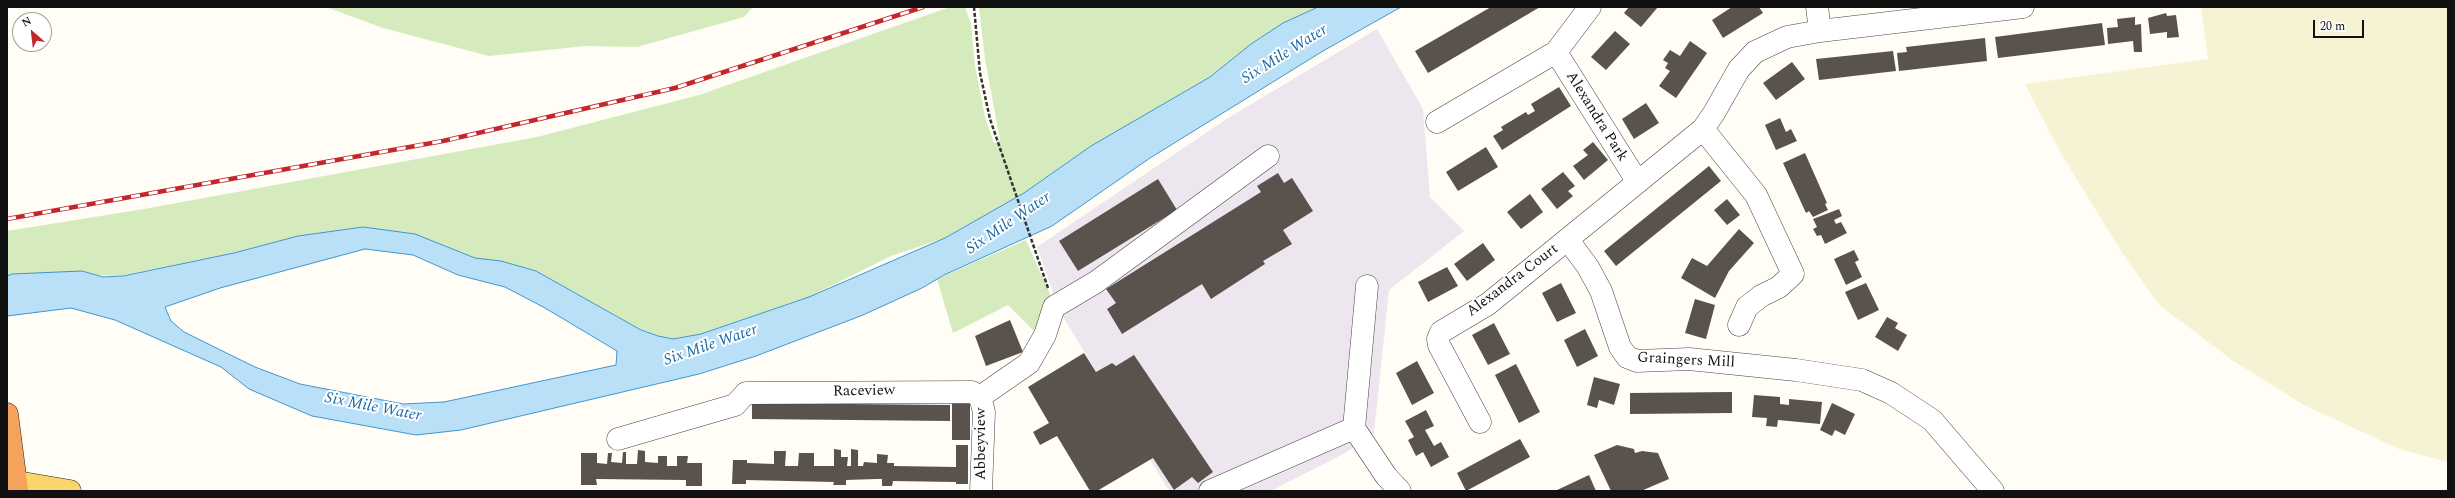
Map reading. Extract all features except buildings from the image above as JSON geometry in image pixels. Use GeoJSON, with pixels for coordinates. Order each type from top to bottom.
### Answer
{"type":"FeatureCollection","features":[{"type":"Feature","properties":{"kind":"highway"},"geometry":{"type":"LineString","coordinates":[[7,414],[17,487]]}},
{"type":"Feature","properties":{"kind":"main road"},"geometry":{"type":"LineString","coordinates":[[17,487],[70,491]]}},
{"type":"Feature","properties":{"kind":"street"},"geometry":{"type":"LineString","coordinates":[[1437,122],[1556,52],[1590,7]]}},
{"type":"Feature","properties":{"kind":"street"},"geometry":{"type":"LineString","coordinates":[[1817,7],[1820,31]]}},
{"type":"Feature","properties":{"kind":"street"},"geometry":{"type":"LineString","coordinates":[[1568,240],[1637,181],[1703,129],[1714,113],[1739,69],[1749,57],[1764,46],[1779,40],[1820,31],[1963,11],[2023,7]]}},
{"type":"Feature","properties":{"kind":"street","name":"Alexandra Park"},"geometry":{"type":"LineString","coordinates":[[1556,52],[1637,181]]}},
{"type":"Feature","properties":{"kind":"street"},"geometry":{"type":"LineString","coordinates":[[1703,129],[1756,195],[1793,274],[1779,287],[1761,296],[1748,307],[1739,325]]}},
{"type":"Feature","properties":{"kind":"street"},"geometry":{"type":"LineString","coordinates":[[980,397],[1029,363],[1045,336],[1054,306],[1072,298],[1096,282],[1268,156]]}},
{"type":"Feature","properties":{"kind":"street","name":"Alexandra Court"},"geometry":{"type":"LineString","coordinates":[[1480,422],[1440,346],[1439,335],[1444,330],[1488,304],[1568,240]]}},
{"type":"Feature","properties":{"kind":"street","name":"Graingers Mill"},"geometry":{"type":"LineString","coordinates":[[1568,240],[1595,279],[1607,305],[1622,350],[1632,359],[1689,359],[1853,377],[1886,390],[1921,412],[1940,428],[1993,491]]}},
{"type":"Feature","properties":{"kind":"street"},"geometry":{"type":"LineString","coordinates":[[1367,286],[1354,428],[1386,476],[1400,491]]}},
{"type":"Feature","properties":{"kind":"street","name":"Raceview"},"geometry":{"type":"LineString","coordinates":[[618,438],[735,405],[746,393],[963,391],[972,392],[980,397]]}},
{"type":"Feature","properties":{"kind":"street","name":"Abbeyview"},"geometry":{"type":"LineString","coordinates":[[980,397],[984,412],[981,491]]}},
{"type":"Feature","properties":{"kind":"street"},"geometry":{"type":"LineString","coordinates":[[1210,491],[1354,428]]}},
{"type":"Feature","properties":{"kind":"street","name":"Graingers Mill"},"geometry":{"type":"LineString","coordinates":[[1959,451],[1974,491]]}},
{"type":"Feature","properties":{"kind":"path"},"geometry":{"type":"LineString","coordinates":[[974,7],[980,73],[996,137],[1046,283]]}},
{"type":"Feature","properties":{"kind":"shaded area"},"geometry":{"type":"Polygon","coordinates":[[[2201,7],[2448,7],[2448,462],[2399,449],[2304,405],[2232,360],[2159,305],[2123,254],[2060,152],[2025,84],[2208,59],[2201,7]]]}},
{"type":"Feature","properties":{"kind":"shaded area"},"geometry":{"type":"Polygon","coordinates":[[[1377,29],[1423,109],[1430,197],[1464,231],[1389,290],[1374,433],[1347,452],[1271,491],[1169,491],[1060,312],[1037,247],[1228,118],[1377,29]]]}},
{"type":"Feature","properties":{"kind":"green space"},"geometry":{"type":"Polygon","coordinates":[[[326,7],[753,7],[744,17],[637,47],[586,46],[489,56],[383,28],[326,7]]]}},
{"type":"Feature","properties":{"kind":"green space"},"geometry":{"type":"Polygon","coordinates":[[[950,7],[965,7],[971,24],[975,66],[985,117],[994,143],[1000,140],[985,59],[979,7],[1318,7],[1304,13],[1233,59],[1210,77],[1088,148],[1024,193],[945,238],[891,256],[809,297],[701,334],[673,339],[658,336],[641,330],[536,271],[475,258],[434,242],[363,227],[298,236],[234,253],[119,276],[55,273],[7,276],[7,231],[144,209],[537,137],[699,95],[950,7]]]}},
{"type":"Feature","properties":{"kind":"green space"},"geometry":{"type":"Polygon","coordinates":[[[1026,240],[1052,299],[1034,331],[1008,305],[953,333],[937,279],[1026,240]]]}},
{"type":"Feature","properties":{"kind":"water","name":"Six Mile Water"},"geometry":{"type":"Polygon","coordinates":[[[1318,7],[1401,7],[1323,51],[1150,158],[1052,226],[944,275],[922,288],[863,315],[756,356],[699,374],[461,430],[416,435],[312,416],[249,389],[221,367],[115,320],[71,308],[7,316],[7,276],[12,274],[82,271],[103,277],[123,276],[234,253],[298,236],[363,227],[415,234],[475,258],[501,261],[536,271],[641,330],[658,336],[673,339],[701,334],[809,297],[945,238],[1024,193],[1091,146],[1210,77],[1251,44],[1283,23],[1318,7]],[[365,249],[220,288],[165,307],[171,321],[184,332],[255,367],[300,384],[403,404],[444,402],[616,365],[617,351],[545,308],[505,287],[458,275],[413,255],[365,249]]]}},
{"type":"Feature","properties":{"kind":"railway"},"geometry":{"type":"LineString","coordinates":[[7,219],[443,141],[675,88],[923,7]]}}]}
